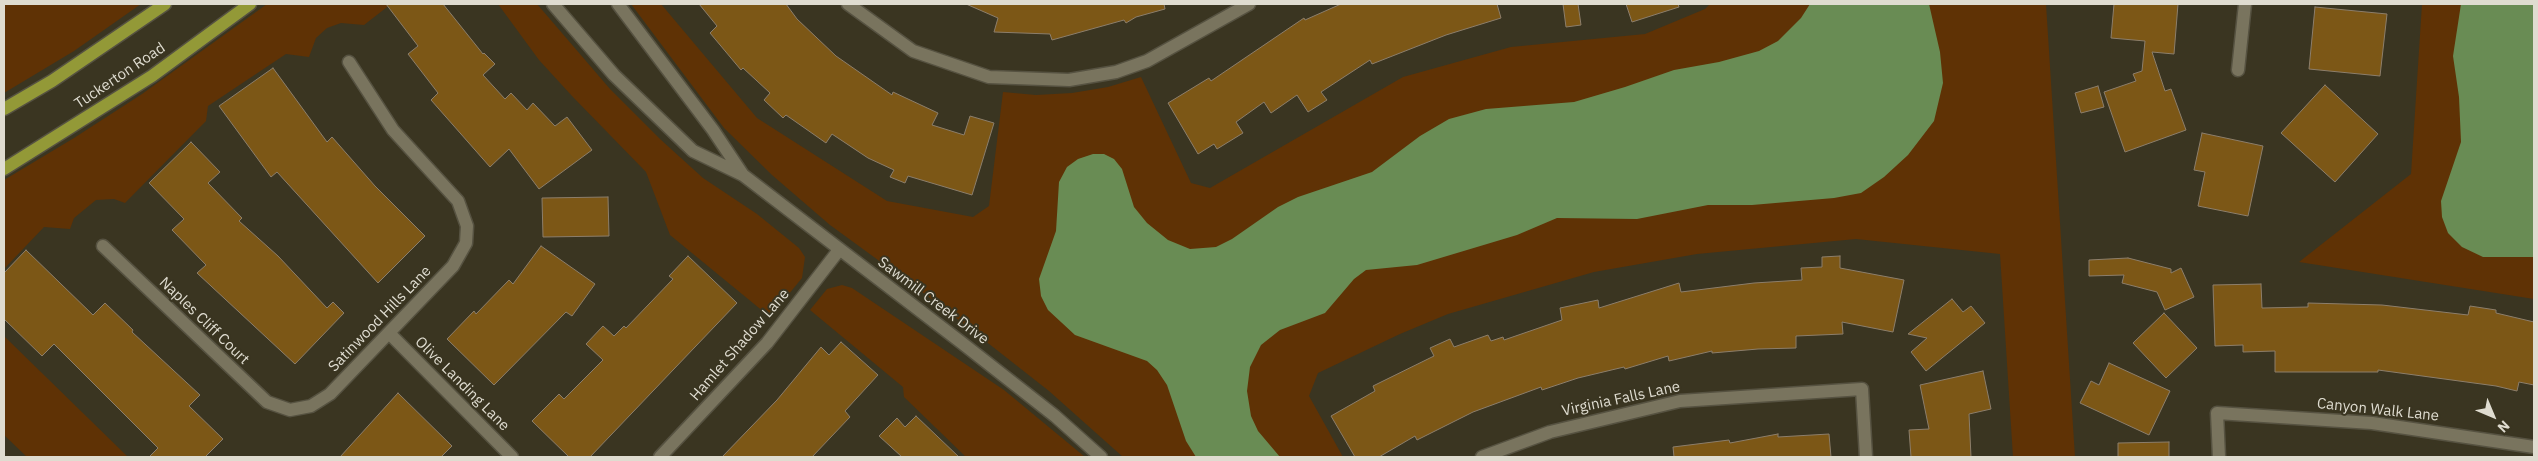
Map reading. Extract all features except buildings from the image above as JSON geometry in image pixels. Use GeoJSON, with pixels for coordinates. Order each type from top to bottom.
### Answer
{"type":"FeatureCollection","features":[{"type":"Feature","properties":{"kind":"main road"},"geometry":{"type":"LineString","coordinates":[[4,109],[52,81],[165,4]]}},
{"type":"Feature","properties":{"kind":"main road","name":"Tuckerton Road"},"geometry":{"type":"LineString","coordinates":[[4,169],[152,76],[250,4]]}},
{"type":"Feature","properties":{"kind":"street","name":"Sawmill Creek Drive"},"geometry":{"type":"LineString","coordinates":[[553,4],[614,75],[693,151],[743,175],[962,342],[1055,416],[1101,457]]}},
{"type":"Feature","properties":{"kind":"street","name":"Sawmill Creek Drive"},"geometry":{"type":"LineString","coordinates":[[618,4],[713,130],[743,175]]}},
{"type":"Feature","properties":{"kind":"street"},"geometry":{"type":"LineString","coordinates":[[848,4],[913,51],[989,77],[1069,80],[1116,72],[1147,61],[1249,4]]}},
{"type":"Feature","properties":{"kind":"street"},"geometry":{"type":"LineString","coordinates":[[2238,70],[2245,4]]}},
{"type":"Feature","properties":{"kind":"street","name":"Satinwood Hills Lane"},"geometry":{"type":"LineString","coordinates":[[290,410],[311,406],[330,394],[453,266],[466,243],[467,226],[458,201],[393,130],[349,62]]}},
{"type":"Feature","properties":{"kind":"street","name":"Naples Cliff Court"},"geometry":{"type":"LineString","coordinates":[[102,246],[266,402],[290,410]]}},
{"type":"Feature","properties":{"kind":"street","name":"Hamlet Shadow Lane"},"geometry":{"type":"LineString","coordinates":[[660,457],[767,343],[839,250]]}},
{"type":"Feature","properties":{"kind":"street","name":"Olive Landing Lane"},"geometry":{"type":"LineString","coordinates":[[389,333],[512,457]]}},
{"type":"Feature","properties":{"kind":"street","name":"Virginia Falls Lane"},"geometry":{"type":"LineString","coordinates":[[1482,457],[1550,432],[1680,401],[1862,389],[1866,457]]}},
{"type":"Feature","properties":{"kind":"street","name":"Canyon Walk Lane"},"geometry":{"type":"LineString","coordinates":[[2219,457],[2216,413],[2372,423],[2534,447]]}},
{"type":"Feature","properties":{"kind":"shaded area"},"geometry":{"type":"Polygon","coordinates":[[[4,4],[141,4],[74,51],[4,93],[4,4]]]}},
{"type":"Feature","properties":{"kind":"shaded area"},"geometry":{"type":"Polygon","coordinates":[[[267,4],[391,4],[364,25],[341,23],[327,28],[316,38],[309,57],[286,54],[208,106],[206,121],[125,203],[114,199],[96,200],[74,218],[70,229],[44,227],[4,269],[4,180],[142,94],[267,4]]]}},
{"type":"Feature","properties":{"kind":"shaded area"},"geometry":{"type":"Polygon","coordinates":[[[498,4],[537,4],[610,89],[660,139],[703,178],[757,214],[799,248],[805,257],[802,278],[770,317],[670,235],[646,172],[539,60],[498,4]]]}},
{"type":"Feature","properties":{"kind":"shaded area"},"geometry":{"type":"Polygon","coordinates":[[[631,4],[661,4],[757,118],[887,201],[973,217],[989,206],[1003,92],[1036,95],[1072,93],[1108,87],[1141,77],[1191,183],[1210,188],[1403,77],[1511,47],[1645,34],[1705,9],[1710,4],[2046,4],[2075,457],[2013,457],[2000,254],[1856,239],[1697,254],[1594,272],[1448,314],[1400,334],[1318,373],[1309,396],[1343,457],[1123,457],[1049,391],[937,303],[830,225],[772,175],[724,128],[631,4]]]}},
{"type":"Feature","properties":{"kind":"shaded area"},"geometry":{"type":"Polygon","coordinates":[[[1810,4],[1929,4],[1940,52],[1943,83],[1934,121],[1908,155],[1884,177],[1861,193],[1834,198],[1752,205],[1708,205],[1637,219],[1557,218],[1517,235],[1417,265],[1366,270],[1354,279],[1325,313],[1280,330],[1261,345],[1250,367],[1247,391],[1251,416],[1258,431],[1280,457],[1196,457],[1186,441],[1167,385],[1157,370],[1147,361],[1075,335],[1048,310],[1041,296],[1039,279],[1056,231],[1059,182],[1067,167],[1078,159],[1093,154],[1104,154],[1114,159],[1122,169],[1134,207],[1147,223],[1168,240],[1190,249],[1216,247],[1232,239],[1278,207],[1298,197],[1372,172],[1420,136],[1449,119],[1486,109],[1574,102],[1674,70],[1719,62],[1759,51],[1778,41],[1801,18],[1810,4]]]}},
{"type":"Feature","properties":{"kind":"shaded area"},"geometry":{"type":"Polygon","coordinates":[[[2422,4],[2534,4],[2534,299],[2299,262],[2411,174],[2422,4]]]}},
{"type":"Feature","properties":{"kind":"shaded area"},"geometry":{"type":"Polygon","coordinates":[[[2461,4],[2534,4],[2534,257],[2483,257],[2462,247],[2448,233],[2442,217],[2441,201],[2461,142],[2459,97],[2453,56],[2461,4]]]}},
{"type":"Feature","properties":{"kind":"shaded area"},"geometry":{"type":"Polygon","coordinates":[[[842,285],[852,288],[1004,390],[1085,457],[966,457],[904,397],[903,387],[810,310],[827,289],[842,285]]]}},
{"type":"Feature","properties":{"kind":"shaded area"},"geometry":{"type":"Polygon","coordinates":[[[4,336],[128,457],[27,457],[4,435],[4,336]]]}}]}
